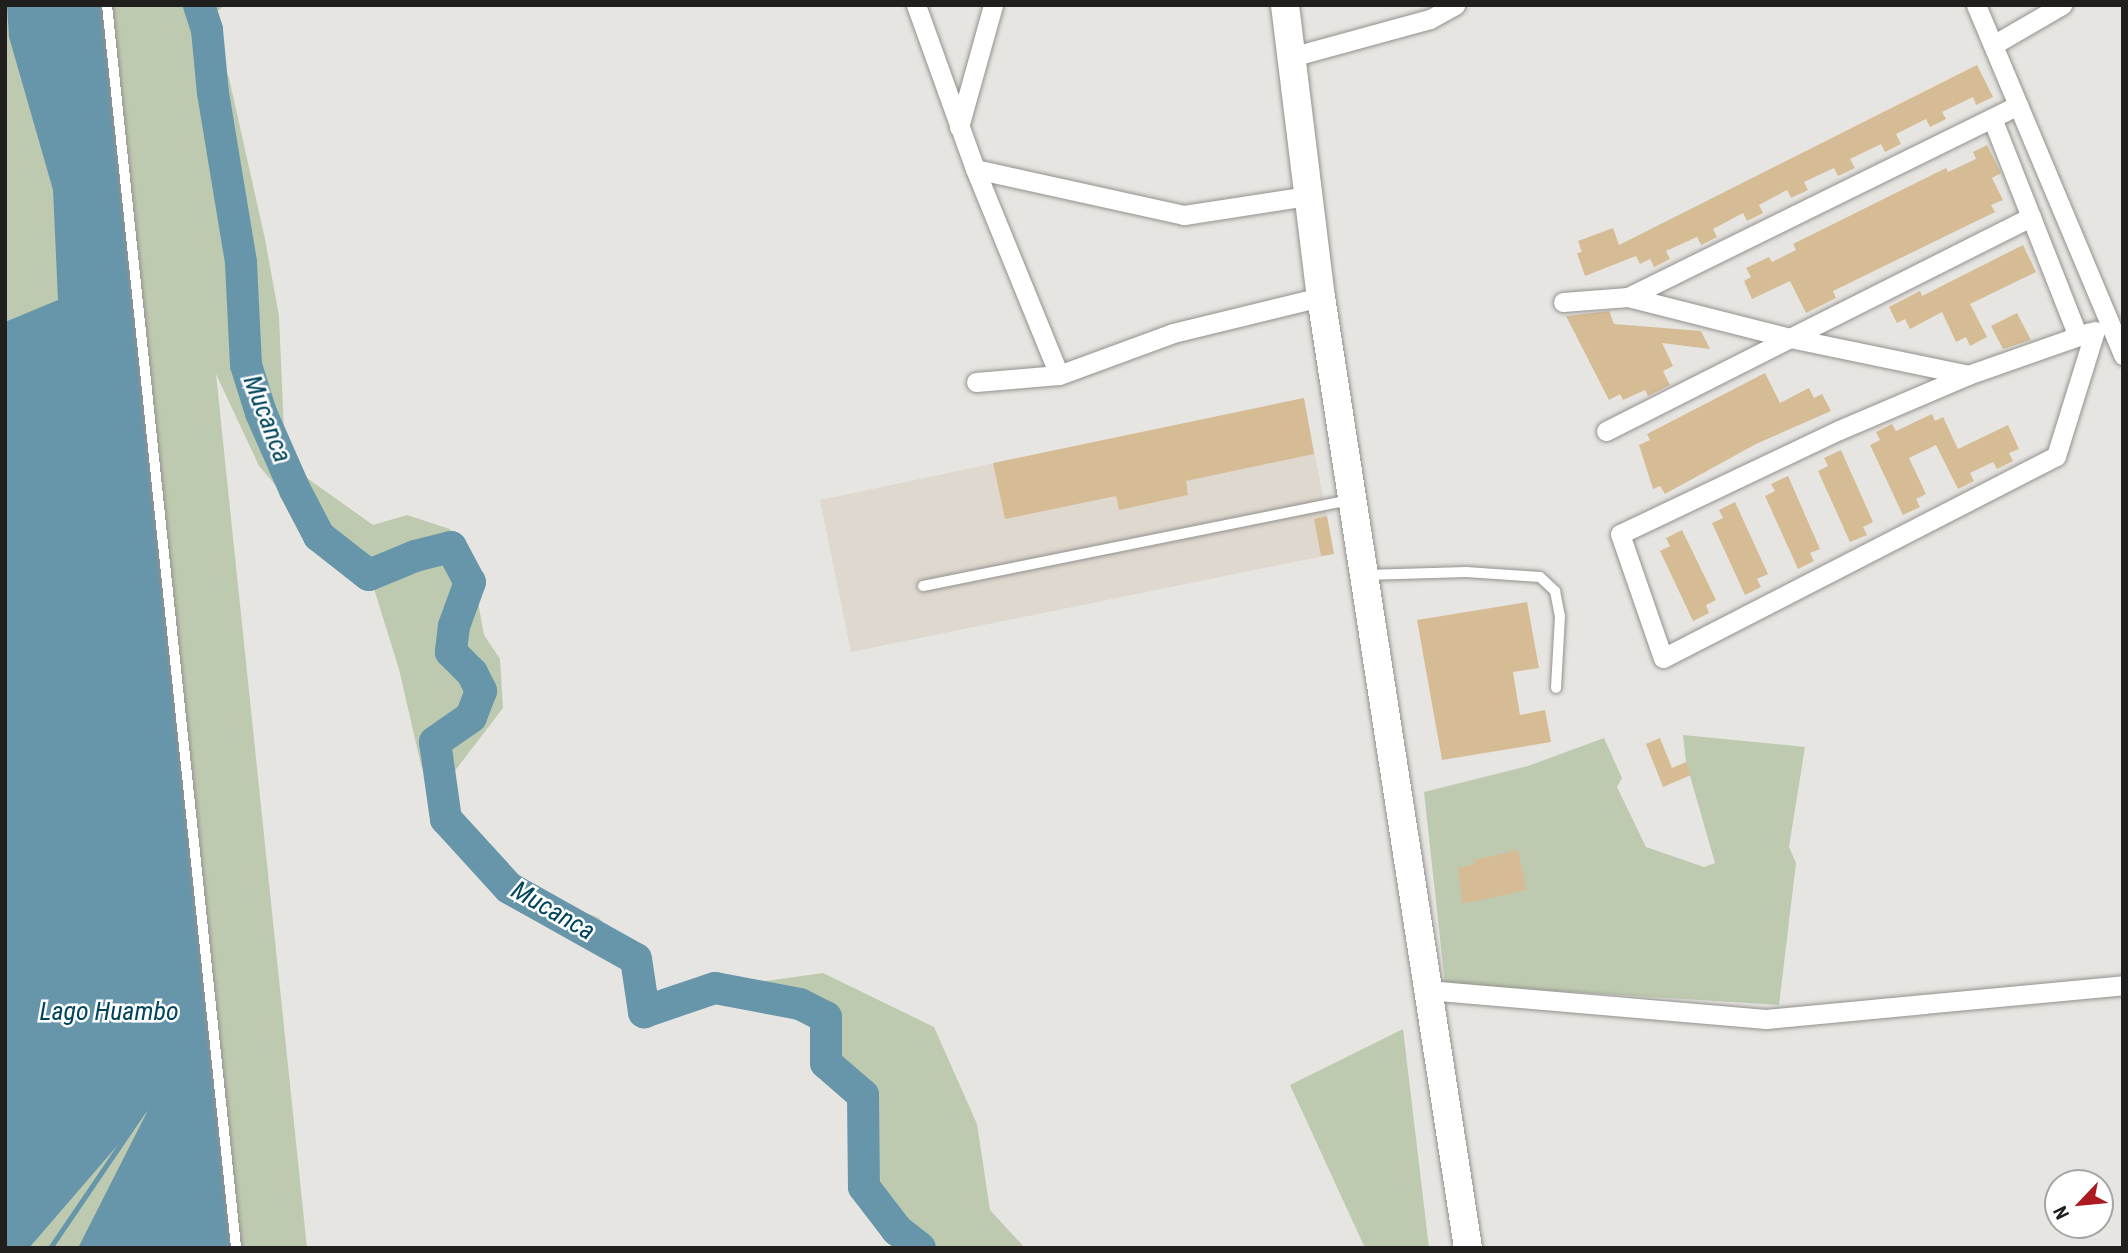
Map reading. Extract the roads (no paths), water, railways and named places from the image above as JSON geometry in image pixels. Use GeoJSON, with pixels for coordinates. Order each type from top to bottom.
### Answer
{"type":"FeatureCollection","features":[{"type":"Feature","properties":{"kind":"street"},"geometry":{"type":"LineString","coordinates":[[916,5],[975,169],[1059,375]]}},
{"type":"Feature","properties":{"kind":"street"},"geometry":{"type":"LineString","coordinates":[[959,127],[993,5]]}},
{"type":"Feature","properties":{"kind":"street"},"geometry":{"type":"LineString","coordinates":[[1285,5],[1321,297],[1468,1248]]}},
{"type":"Feature","properties":{"kind":"street"},"geometry":{"type":"LineString","coordinates":[[1292,57],[1430,19],[1455,5]]}},
{"type":"Feature","properties":{"kind":"street"},"geometry":{"type":"LineString","coordinates":[[1976,5],[2018,105],[2094,330],[2056,456],[1663,658],[1620,534],[1839,429],[1968,375],[2094,330]]}},
{"type":"Feature","properties":{"kind":"street"},"geometry":{"type":"LineString","coordinates":[[1993,45],[2062,5]]}},
{"type":"Feature","properties":{"kind":"street"},"geometry":{"type":"LineString","coordinates":[[1628,297],[2018,105]]}},
{"type":"Feature","properties":{"kind":"street"},"geometry":{"type":"LineString","coordinates":[[1992,118],[2031,217],[2094,330],[2122,353]]}},
{"type":"Feature","properties":{"kind":"street"},"geometry":{"type":"LineString","coordinates":[[975,169],[1184,215],[1307,196]]}},
{"type":"Feature","properties":{"kind":"street"},"geometry":{"type":"LineString","coordinates":[[1606,430],[2031,217]]}},
{"type":"Feature","properties":{"kind":"street"},"geometry":{"type":"LineString","coordinates":[[976,382],[1059,375],[1173,333],[1321,297]]}},
{"type":"Feature","properties":{"kind":"street"},"geometry":{"type":"LineString","coordinates":[[1563,302],[1628,297],[1790,338],[1968,375]]}},
{"type":"Feature","properties":{"kind":"street"},"geometry":{"type":"LineString","coordinates":[[1427,990],[1766,1019],[2123,985]]}},
{"type":"Feature","properties":{"kind":"lane"},"geometry":{"type":"LineString","coordinates":[[107,5],[236,1248]]}},
{"type":"Feature","properties":{"kind":"lane"},"geometry":{"type":"LineString","coordinates":[[923,586],[1354,499]]}},
{"type":"Feature","properties":{"kind":"lane"},"geometry":{"type":"LineString","coordinates":[[1365,575],[1466,572],[1540,577],[1555,591],[1560,616],[1556,688]]}},
{"type":"Feature","properties":{"kind":"water","name":"Lago Huambo"},"geometry":{"type":"Polygon","coordinates":[[[7,5],[107,5],[236,1248],[78,1248],[148,1110],[29,1248],[5,1248],[5,322],[58,300],[53,190],[9,37],[7,5]]]}},
{"type":"Feature","properties":{"kind":"waterway","name":"Mucanca"},"geometry":{"type":"LineString","coordinates":[[199,5],[207,30],[213,93],[241,263],[246,365],[261,413],[295,490],[319,536],[369,575],[415,556],[451,547],[470,582],[454,626],[451,652],[472,673],[481,691],[471,717],[435,742],[446,819],[509,888],[636,959],[644,1012],[715,988],[800,1004],[826,1017],[826,1063],[863,1095],[864,1187],[897,1230],[920,1248]]}},
{"type":"Feature","properties":{"kind":"waterway"},"geometry":{"type":"LineString","coordinates":[[50,1248],[150,1101]]}}]}
